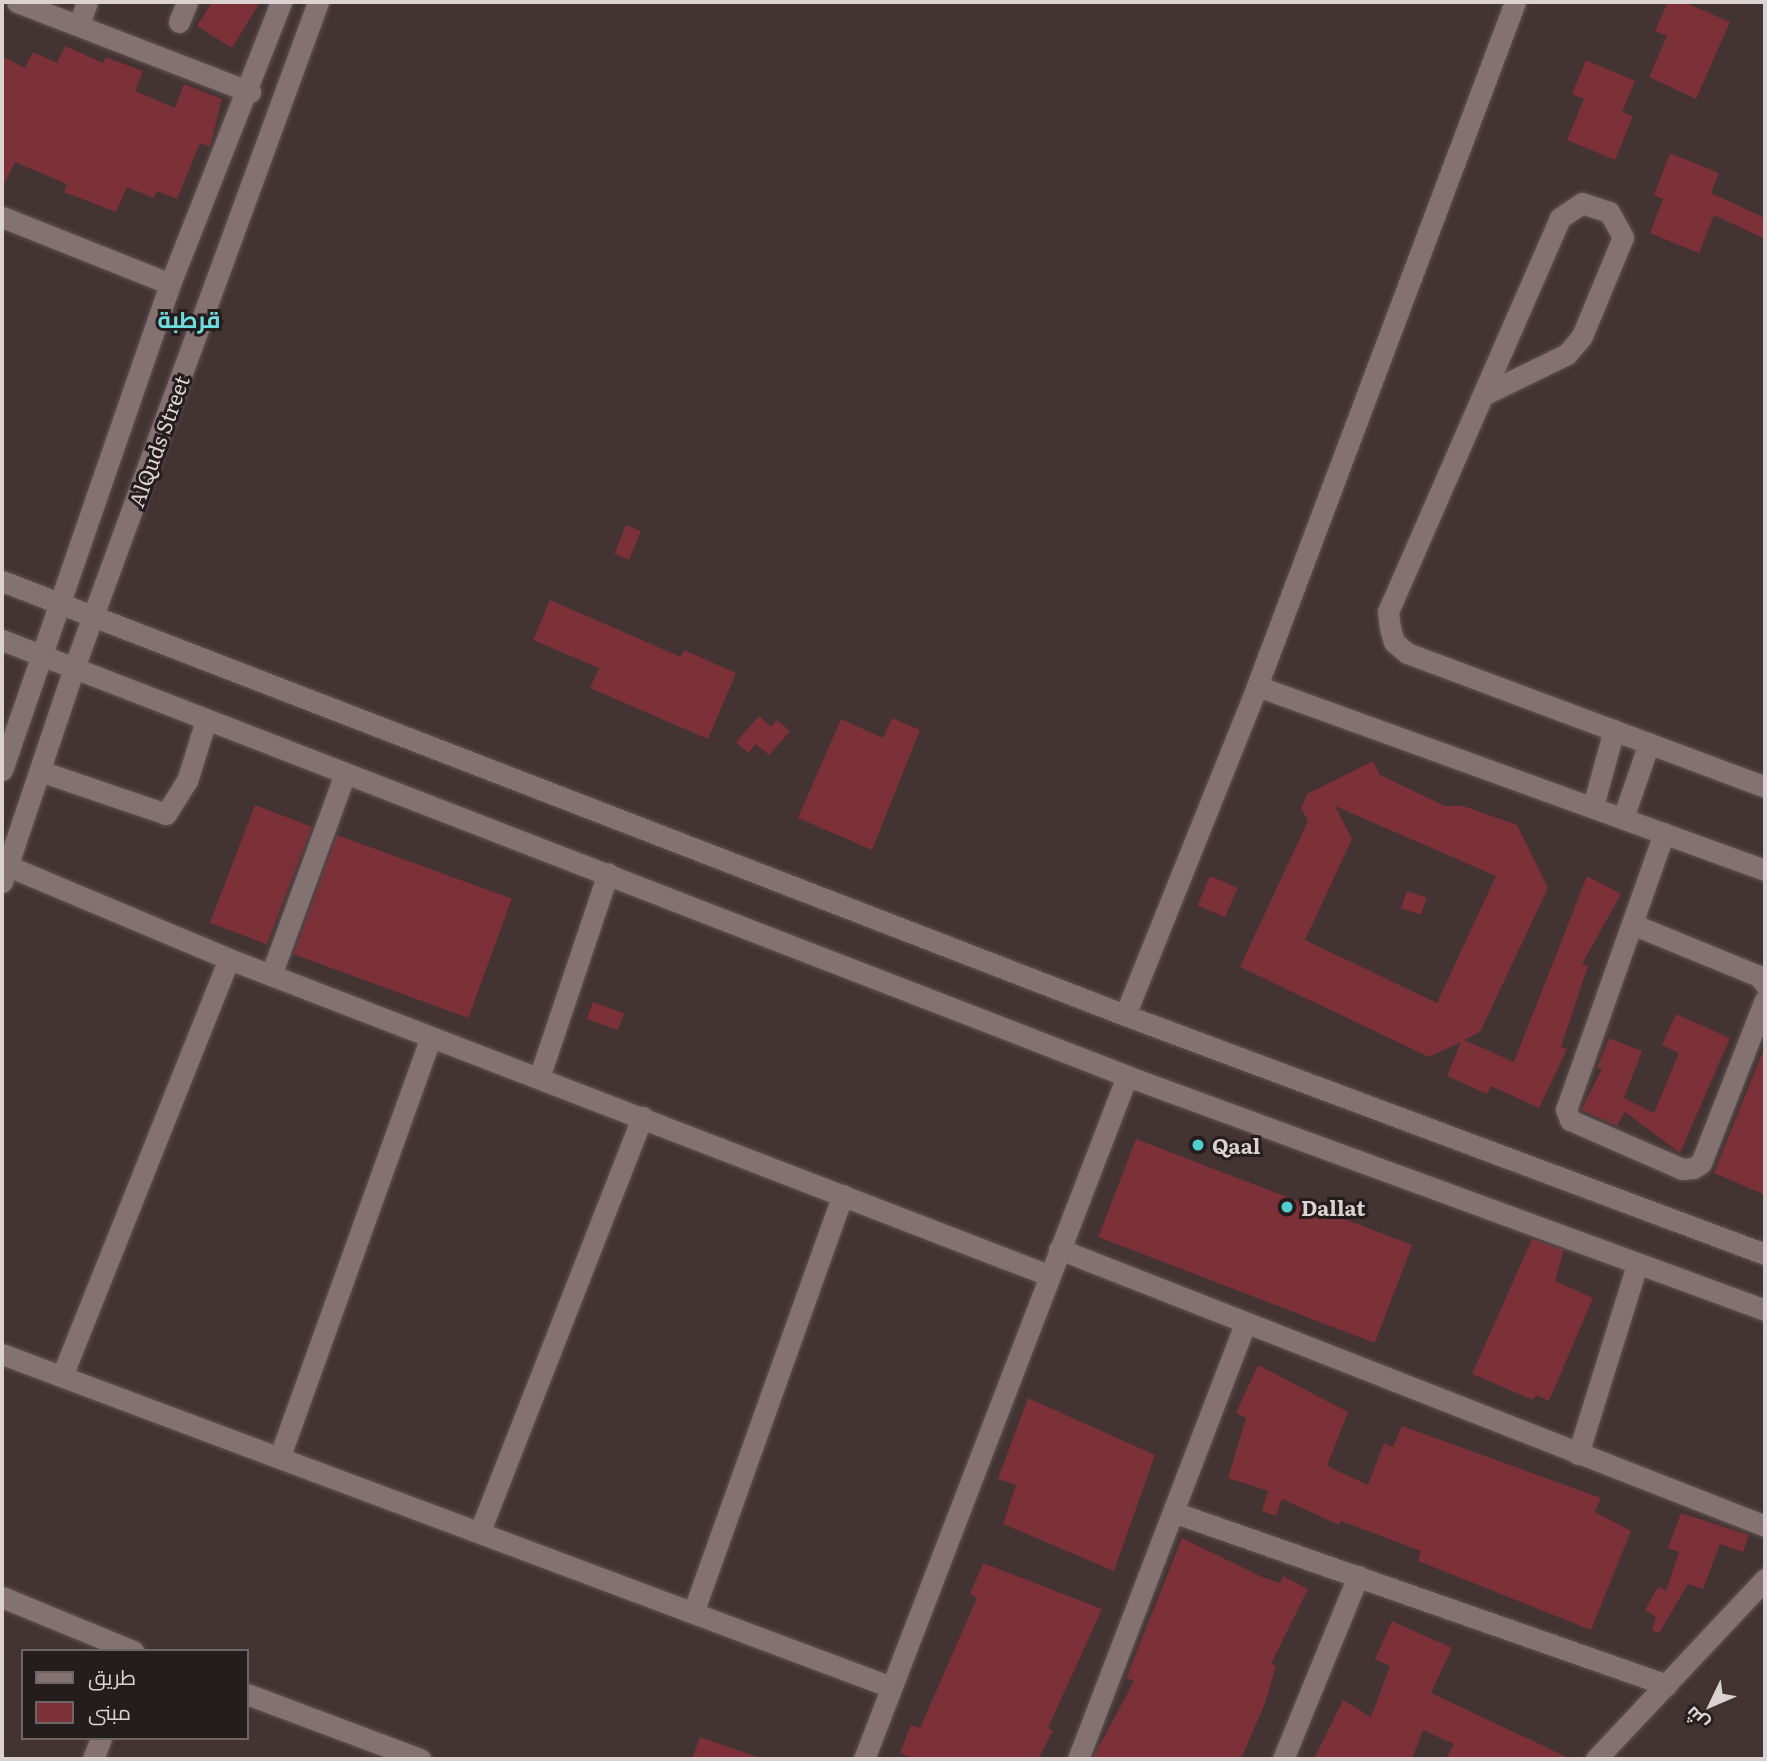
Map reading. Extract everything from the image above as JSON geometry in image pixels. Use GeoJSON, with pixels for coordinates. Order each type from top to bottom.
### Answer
{"type":"FeatureCollection","features":[{"type":"Feature","properties":{"kind":"street"},"geometry":{"type":"LineString","coordinates":[[17,2],[250,92]]}},
{"type":"Feature","properties":{"kind":"street"},"geometry":{"type":"LineString","coordinates":[[79,25],[87,2]]}},
{"type":"Feature","properties":{"kind":"street","name":"AlQuds Street"},"geometry":{"type":"LineString","coordinates":[[2,770],[170,284],[250,92],[281,2]]}},
{"type":"Feature","properties":{"kind":"street","name":"AlQuds Street"},"geometry":{"type":"LineString","coordinates":[[5,874],[75,665],[318,2]]}},
{"type":"Feature","properties":{"kind":"street"},"geometry":{"type":"LineString","coordinates":[[1125,1015],[1257,686],[1515,2]]}},
{"type":"Feature","properties":{"kind":"street"},"geometry":{"type":"LineString","coordinates":[[1483,395],[1566,354],[1582,336],[1623,237],[1609,212],[1582,203],[1560,218],[1388,612],[1394,642],[1407,653],[1765,786]]}},
{"type":"Feature","properties":{"kind":"street"},"geometry":{"type":"LineString","coordinates":[[2,217],[170,284]]}},
{"type":"Feature","properties":{"kind":"street"},"geometry":{"type":"LineString","coordinates":[[2,581],[1125,1015],[1765,1254]]}},
{"type":"Feature","properties":{"kind":"street"},"geometry":{"type":"LineString","coordinates":[[2,640],[75,665],[344,777],[608,873],[1127,1076],[1765,1310]]}},
{"type":"Feature","properties":{"kind":"street"},"geometry":{"type":"LineString","coordinates":[[1257,686],[1765,870]]}},
{"type":"Feature","properties":{"kind":"street"},"geometry":{"type":"LineString","coordinates":[[40,771],[166,814],[187,781],[206,720]]}},
{"type":"Feature","properties":{"kind":"street"},"geometry":{"type":"LineString","coordinates":[[1593,807],[1614,730]]}},
{"type":"Feature","properties":{"kind":"street"},"geometry":{"type":"LineString","coordinates":[[1623,818],[1650,743]]}},
{"type":"Feature","properties":{"kind":"street"},"geometry":{"type":"LineString","coordinates":[[271,975],[344,777]]}},
{"type":"Feature","properties":{"kind":"street"},"geometry":{"type":"LineString","coordinates":[[1664,833],[1566,1109],[1579,1127],[1682,1169],[1693,1168],[1701,1163],[1765,1000]]}},
{"type":"Feature","properties":{"kind":"street"},"geometry":{"type":"LineString","coordinates":[[539,1078],[608,873]]}},
{"type":"Feature","properties":{"kind":"street"},"geometry":{"type":"LineString","coordinates":[[5,874],[1048,1275]]}},
{"type":"Feature","properties":{"kind":"street"},"geometry":{"type":"LineString","coordinates":[[1632,924],[1759,976],[1765,984]]}},
{"type":"Feature","properties":{"kind":"street"},"geometry":{"type":"LineString","coordinates":[[62,1376],[229,959]]}},
{"type":"Feature","properties":{"kind":"street"},"geometry":{"type":"LineString","coordinates":[[279,1456],[431,1037]]}},
{"type":"Feature","properties":{"kind":"street"},"geometry":{"type":"LineString","coordinates":[[864,1759],[1048,1275],[1127,1076]]}},
{"type":"Feature","properties":{"kind":"street"},"geometry":{"type":"LineString","coordinates":[[480,1531],[642,1117]]}},
{"type":"Feature","properties":{"kind":"street"},"geometry":{"type":"LineString","coordinates":[[695,1610],[843,1195]]}},
{"type":"Feature","properties":{"kind":"street"},"geometry":{"type":"LineString","coordinates":[[1059,1249],[1245,1325],[1765,1526]]}},
{"type":"Feature","properties":{"kind":"street"},"geometry":{"type":"LineString","coordinates":[[1578,1454],[1637,1264]]}},
{"type":"Feature","properties":{"kind":"street"},"geometry":{"type":"LineString","coordinates":[[1078,1759],[1245,1325]]}},
{"type":"Feature","properties":{"kind":"street"},"geometry":{"type":"LineString","coordinates":[[2,1354],[695,1610],[891,1687]]}},
{"type":"Feature","properties":{"kind":"street"},"geometry":{"type":"LineString","coordinates":[[1173,1512],[1667,1685]]}},
{"type":"Feature","properties":{"kind":"street"},"geometry":{"type":"LineString","coordinates":[[1283,1759],[1358,1576]]}},
{"type":"Feature","properties":{"kind":"street"},"geometry":{"type":"LineString","coordinates":[[1596,1759],[1765,1580]]}},
{"type":"Feature","properties":{"kind":"street"},"geometry":{"type":"LineString","coordinates":[[2,1597],[129,1649]]}},
{"type":"Feature","properties":{"kind":"street"},"geometry":{"type":"LineString","coordinates":[[248,1694],[420,1759]]}},
{"type":"Feature","properties":{"kind":"street"},"geometry":{"type":"LineString","coordinates":[[93,1759],[100,1740]]}},
{"type":"Feature","properties":{"kind":"building"},"geometry":{"type":"Polygon","coordinates":[[[212,2],[260,2],[232,48],[197,26],[212,2]]]}},
{"type":"Feature","properties":{"kind":"building"},"geometry":{"type":"Polygon","coordinates":[[[1668,2],[1684,2],[1730,22],[1696,99],[1649,77],[1667,36],[1655,31],[1668,2]]]}},
{"type":"Feature","properties":{"kind":"building"},"geometry":{"type":"Polygon","coordinates":[[[65,46],[103,63],[106,57],[143,71],[135,91],[175,108],[184,84],[222,99],[210,147],[200,143],[177,199],[157,191],[154,198],[127,187],[116,212],[64,192],[67,184],[15,162],[2,188],[2,56],[25,68],[33,52],[57,63],[65,46]]]}},
{"type":"Feature","properties":{"kind":"building"},"geometry":{"type":"Polygon","coordinates":[[[1586,60],[1635,81],[1622,112],[1633,116],[1615,160],[1567,140],[1584,99],[1572,94],[1586,60]]]}},
{"type":"Feature","properties":{"kind":"building"},"geometry":{"type":"Polygon","coordinates":[[[1670,153],[1719,173],[1711,193],[1765,218],[1765,239],[1714,215],[1699,253],[1650,233],[1663,199],[1654,195],[1670,153]]]}},
{"type":"Feature","properties":{"kind":"building"},"geometry":{"type":"Polygon","coordinates":[[[626,525],[641,531],[629,560],[614,554],[626,525]]]}},
{"type":"Feature","properties":{"kind":"building"},"geometry":{"type":"Polygon","coordinates":[[[550,600],[681,657],[684,650],[736,673],[708,739],[590,688],[599,668],[533,640],[550,600]]]}},
{"type":"Feature","properties":{"kind":"building"},"geometry":{"type":"Polygon","coordinates":[[[759,716],[771,727],[777,720],[790,731],[769,755],[756,744],[748,753],[736,742],[759,716]]]}},
{"type":"Feature","properties":{"kind":"building"},"geometry":{"type":"Polygon","coordinates":[[[892,718],[920,730],[872,850],[798,818],[841,719],[883,738],[892,718]]]}},
{"type":"Feature","properties":{"kind":"building"},"geometry":{"type":"Polygon","coordinates":[[[1373,761],[1380,775],[1445,806],[1463,806],[1517,825],[1548,888],[1480,1032],[1464,1040],[1514,1062],[1587,876],[1621,894],[1582,964],[1588,966],[1561,1047],[1567,1049],[1539,1108],[1491,1086],[1487,1094],[1447,1076],[1461,1042],[1429,1057],[1240,967],[1308,821],[1301,808],[1307,794],[1373,761]],[[1335,806],[1352,839],[1305,940],[1437,1003],[1496,876],[1335,806]]]}},
{"type":"Feature","properties":{"kind":"building"},"geometry":{"type":"Polygon","coordinates":[[[255,805],[312,827],[267,944],[210,923],[255,805]]]}},
{"type":"Feature","properties":{"kind":"building"},"geometry":{"type":"Polygon","coordinates":[[[337,835],[512,899],[468,1018],[294,954],[337,835]]]}},
{"type":"Feature","properties":{"kind":"building"},"geometry":{"type":"Polygon","coordinates":[[[1210,876],[1238,888],[1225,917],[1197,905],[1210,876]]]}},
{"type":"Feature","properties":{"kind":"building"},"geometry":{"type":"Polygon","coordinates":[[[1407,891],[1427,898],[1421,915],[1401,908],[1407,891]]]}},
{"type":"Feature","properties":{"kind":"building"},"geometry":{"type":"Polygon","coordinates":[[[593,1002],[624,1013],[618,1030],[587,1019],[593,1002]]]}},
{"type":"Feature","properties":{"kind":"building"},"geometry":{"type":"Polygon","coordinates":[[[1676,1014],[1730,1038],[1680,1153],[1625,1112],[1617,1126],[1581,1110],[1602,1069],[1597,1068],[1609,1038],[1642,1051],[1624,1098],[1654,1113],[1679,1053],[1662,1045],[1676,1014]]]}},
{"type":"Feature","properties":{"kind":"building"},"geometry":{"type":"Polygon","coordinates":[[[1765,1046],[1765,1195],[1714,1173],[1765,1046]]]}},
{"type":"Feature","properties":{"kind":"building"},"geometry":{"type":"Polygon","coordinates":[[[1136,1139],[1412,1245],[1375,1343],[1098,1237],[1136,1139]]]}},
{"type":"Feature","properties":{"kind":"building"},"geometry":{"type":"Polygon","coordinates":[[[1532,1239],[1564,1250],[1555,1281],[1593,1298],[1549,1401],[1536,1395],[1533,1400],[1472,1374],[1532,1239]]]}},
{"type":"Feature","properties":{"kind":"building"},"geometry":{"type":"Polygon","coordinates":[[[1258,1365],[1348,1412],[1327,1466],[1368,1485],[1384,1443],[1393,1447],[1402,1426],[1601,1498],[1595,1512],[1631,1531],[1591,1630],[1418,1561],[1421,1551],[1341,1521],[1339,1525],[1282,1499],[1276,1516],[1262,1511],[1268,1491],[1228,1478],[1246,1418],[1236,1413],[1258,1365]]]}},
{"type":"Feature","properties":{"kind":"building"},"geometry":{"type":"Polygon","coordinates":[[[1028,1398],[1155,1455],[1114,1571],[1003,1524],[1016,1485],[998,1479],[1028,1398]]]}},
{"type":"Feature","properties":{"kind":"building"},"geometry":{"type":"Polygon","coordinates":[[[1681,1513],[1749,1535],[1743,1552],[1720,1544],[1703,1589],[1688,1584],[1659,1633],[1652,1630],[1656,1617],[1645,1610],[1658,1587],[1666,1591],[1679,1552],[1668,1548],[1681,1513]]]}},
{"type":"Feature","properties":{"kind":"building"},"geometry":{"type":"Polygon","coordinates":[[[1182,1538],[1262,1577],[1280,1583],[1283,1576],[1308,1589],[1271,1664],[1276,1666],[1265,1703],[1241,1759],[1092,1759],[1134,1681],[1126,1678],[1182,1538]]]}},
{"type":"Feature","properties":{"kind":"building"},"geometry":{"type":"Polygon","coordinates":[[[983,1563],[1102,1609],[1048,1728],[1053,1731],[1038,1759],[915,1759],[900,1753],[911,1725],[920,1728],[977,1598],[970,1594],[983,1563]]]}},
{"type":"Feature","properties":{"kind":"building"},"geometry":{"type":"Polygon","coordinates":[[[1392,1621],[1452,1648],[1431,1693],[1571,1759],[1446,1759],[1454,1744],[1423,1730],[1412,1759],[1314,1759],[1343,1700],[1371,1717],[1390,1666],[1375,1659],[1392,1621]]]}},
{"type":"Feature","properties":{"kind":"building"},"geometry":{"type":"Polygon","coordinates":[[[700,1737],[757,1757],[692,1759],[700,1737]]]}},
{"type":"Feature","properties":{"kind":"place","name":"Qaal"},"geometry":{"type":"Point","coordinates":[1198,1145]}},
{"type":"Feature","properties":{"kind":"place","name":"Dallat"},"geometry":{"type":"Point","coordinates":[1287,1207]}},
{"type":"Feature","properties":{"kind":"district","name":"قرطبة"},"geometry":{"type":"Point","coordinates":[189,318]}}]}
